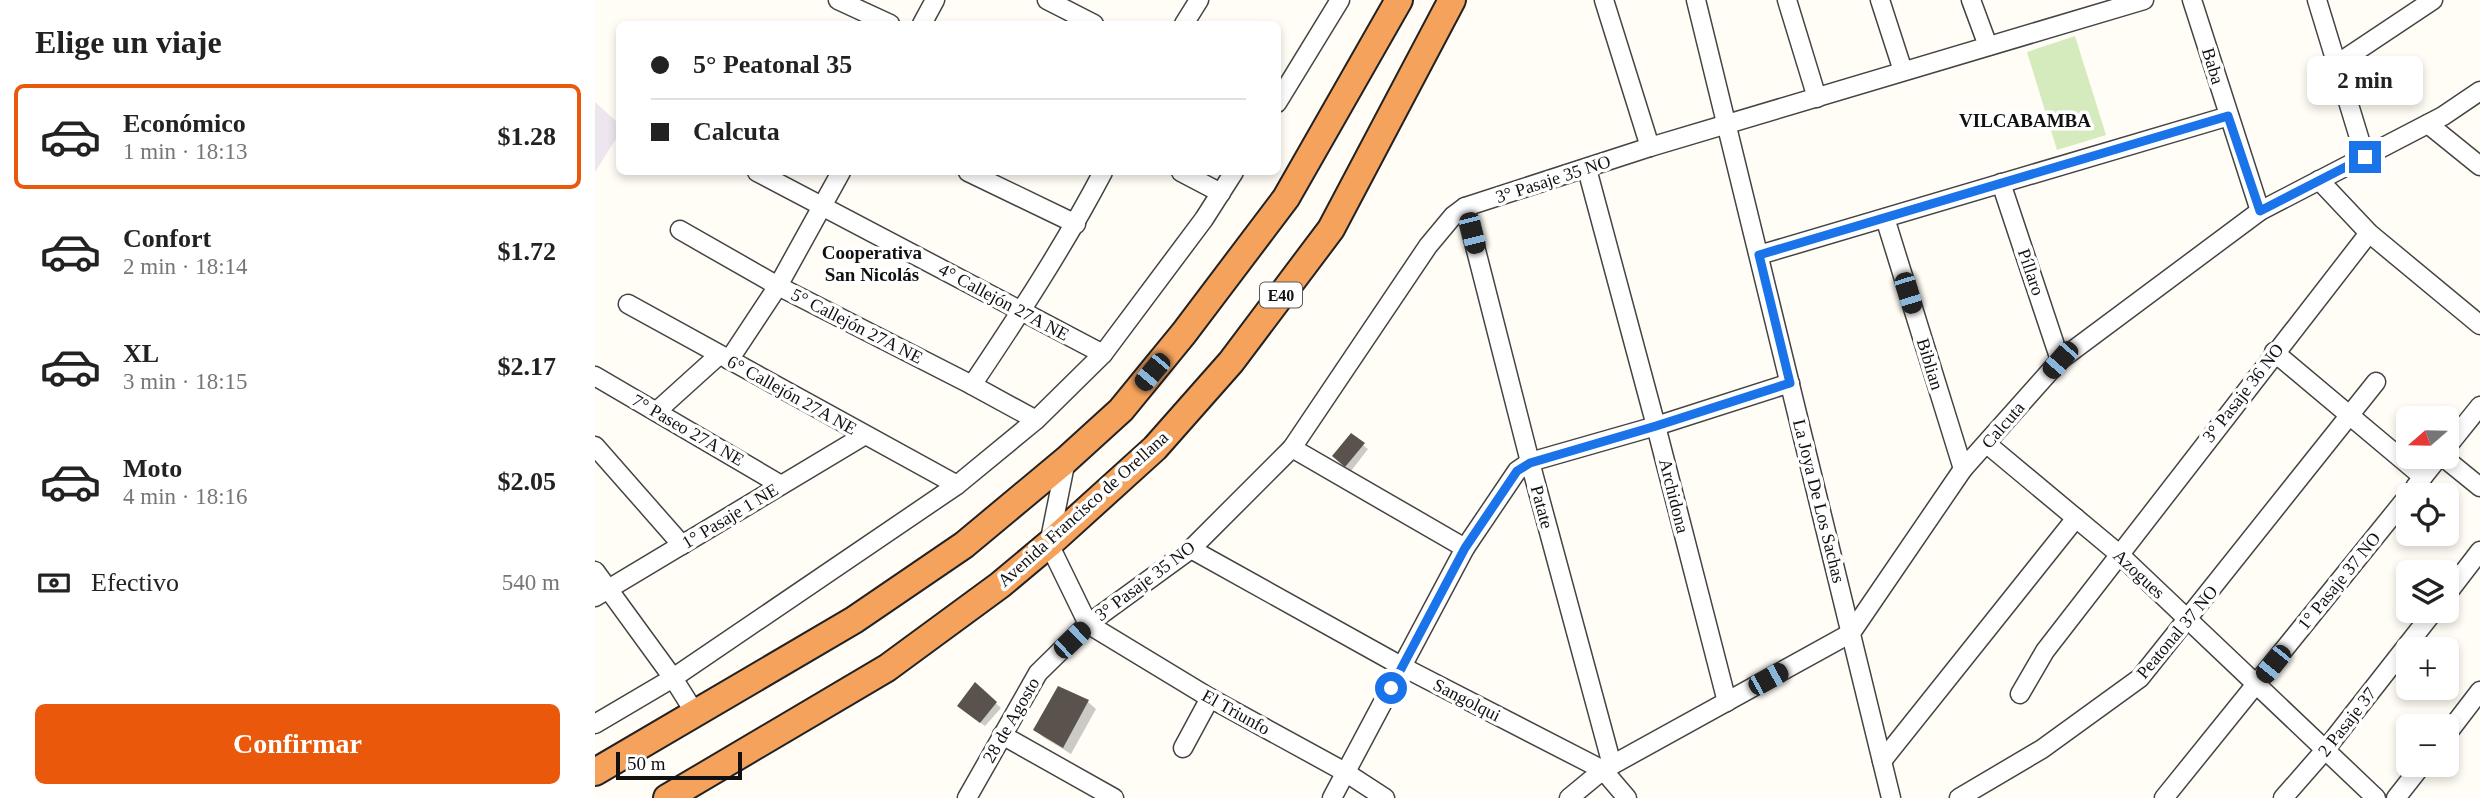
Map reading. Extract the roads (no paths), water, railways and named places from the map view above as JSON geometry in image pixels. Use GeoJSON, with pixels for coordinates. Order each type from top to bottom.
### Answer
{"type":"FeatureCollection","features":[{"type":"Feature","properties":{"kind":"highway"},"geometry":{"type":"LineString","coordinates":[[597,767],[865,613],[964,545],[1121,410],[1184,333],[1286,198],[1399,0]]}},
{"type":"Feature","properties":{"kind":"highway","name":"Avenida Francisco de Orellana"},"geometry":{"type":"LineString","coordinates":[[667,798],[887,668],[1000,585],[1154,449],[1231,362],[1331,229],[1452,0]]}},
{"type":"Feature","properties":{"kind":"street"},"geometry":{"type":"LineString","coordinates":[[838,0],[884,21]]}},
{"type":"Feature","properties":{"kind":"street"},"geometry":{"type":"LineString","coordinates":[[924,21],[935,0]]}},
{"type":"Feature","properties":{"kind":"street"},"geometry":{"type":"LineString","coordinates":[[1047,0],[1088,21]]}},
{"type":"Feature","properties":{"kind":"street"},"geometry":{"type":"LineString","coordinates":[[1186,21],[1199,0]]}},
{"type":"Feature","properties":{"kind":"street"},"geometry":{"type":"LineString","coordinates":[[1281,96],[1340,0]]}},
{"type":"Feature","properties":{"kind":"street"},"geometry":{"type":"LineString","coordinates":[[1604,0],[1650,147]]}},
{"type":"Feature","properties":{"kind":"street","name":"La Joya De Los Sachas"},"geometry":{"type":"LineString","coordinates":[[1696,0],[1891,798]]}},
{"type":"Feature","properties":{"kind":"street"},"geometry":{"type":"LineString","coordinates":[[1787,0],[1817,99]]}},
{"type":"Feature","properties":{"kind":"street"},"geometry":{"type":"LineString","coordinates":[[1880,0],[1903,71]]}},
{"type":"Feature","properties":{"kind":"street"},"geometry":{"type":"LineString","coordinates":[[1971,0],[1988,46]]}},
{"type":"Feature","properties":{"kind":"street","name":"3° Pasaje 35 NO"},"geometry":{"type":"LineString","coordinates":[[1088,624],[1191,548],[1292,448],[1428,246],[1453,216],[1465,207],[1650,147],[2144,0]]}},
{"type":"Feature","properties":{"kind":"street","name":"Baba"},"geometry":{"type":"LineString","coordinates":[[2192,0],[2260,211]]}},
{"type":"Feature","properties":{"kind":"street"},"geometry":{"type":"LineString","coordinates":[[2317,0],[2365,157]]}},
{"type":"Feature","properties":{"kind":"street"},"geometry":{"type":"LineString","coordinates":[[2337,64],[2433,0]]}},
{"type":"Feature","properties":{"kind":"street","name":"Calcuta"},"geometry":{"type":"LineString","coordinates":[[1569,798],[1608,768],[1851,633],[1963,469],[2060,360],[2260,211],[2428,124],[2480,91]]}},
{"type":"Feature","properties":{"kind":"street"},"geometry":{"type":"LineString","coordinates":[[1759,255],[2228,116]]}},
{"type":"Feature","properties":{"kind":"street"},"geometry":{"type":"LineString","coordinates":[[2428,124],[2480,166]]}},
{"type":"Feature","properties":{"kind":"street","name":"Archidona"},"geometry":{"type":"LineString","coordinates":[[1587,169],[1727,702]]}},
{"type":"Feature","properties":{"kind":"street","name":"4° Callejón 27A NE"},"geometry":{"type":"LineString","coordinates":[[763,175],[1103,354]]}},
{"type":"Feature","properties":{"kind":"street"},"geometry":{"type":"LineString","coordinates":[[657,411],[724,358],[778,286],[839,175]]}},
{"type":"Feature","properties":{"kind":"street"},"geometry":{"type":"LineString","coordinates":[[974,175],[1076,224]]}},
{"type":"Feature","properties":{"kind":"street"},"geometry":{"type":"LineString","coordinates":[[972,385],[1076,224],[1101,175]]}},
{"type":"Feature","properties":{"kind":"street"},"geometry":{"type":"LineString","coordinates":[[1187,175],[1221,193]]}},
{"type":"Feature","properties":{"kind":"street"},"geometry":{"type":"LineString","coordinates":[[595,724],[673,678],[957,485],[1036,420],[1103,354],[1204,219],[1232,175]]}},
{"type":"Feature","properties":{"kind":"street"},"geometry":{"type":"LineString","coordinates":[[2319,180],[2369,233],[2480,325]]}},
{"type":"Feature","properties":{"kind":"street","name":"Píllaro"},"geometry":{"type":"LineString","coordinates":[[2001,183],[2060,360]]}},
{"type":"Feature","properties":{"kind":"street","name":"Patate"},"geometry":{"type":"LineString","coordinates":[[1465,207],[1608,768]]}},
{"type":"Feature","properties":{"kind":"street","name":"Biblian"},"geometry":{"type":"LineString","coordinates":[[1885,218],[1963,469]]}},
{"type":"Feature","properties":{"kind":"street","name":"5° Callejón 27A NE"},"geometry":{"type":"LineString","coordinates":[[680,230],[778,286],[1036,420]]}},
{"type":"Feature","properties":{"kind":"street","name":"3° Pasaje 36 NO"},"geometry":{"type":"LineString","coordinates":[[2020,694],[2045,651],[2274,352],[2369,233]]}},
{"type":"Feature","properties":{"kind":"street","name":"6° Callejón 27A NE"},"geometry":{"type":"LineString","coordinates":[[628,304],[957,485]]}},
{"type":"Feature","properties":{"kind":"street"},"geometry":{"type":"LineString","coordinates":[[2274,352],[2423,477]]}},
{"type":"Feature","properties":{"kind":"street","name":"7° Paseo 27A NE"},"geometry":{"type":"LineString","coordinates":[[595,376],[781,485]]}},
{"type":"Feature","properties":{"kind":"street","name":"Peatonal 37 NO"},"geometry":{"type":"LineString","coordinates":[[1959,798],[2042,749],[2140,678],[2376,382]]}},
{"type":"Feature","properties":{"kind":"street"},"geometry":{"type":"LineString","coordinates":[[1332,798],[1465,548],[1517,471],[1530,463],[1790,383]]}},
{"type":"Feature","properties":{"kind":"street"},"geometry":{"type":"LineString","coordinates":[[2459,432],[2480,405]]}},
{"type":"Feature","properties":{"kind":"street","name":"1° Pasaje 1 NE"},"geometry":{"type":"LineString","coordinates":[[602,593],[865,435]]}},
{"type":"Feature","properties":{"kind":"street","name":"Azogues"},"geometry":{"type":"LineString","coordinates":[[1987,444],[2119,554],[2376,798]]}},
{"type":"Feature","properties":{"kind":"street"},"geometry":{"type":"LineString","coordinates":[[595,446],[682,545]]}},
{"type":"Feature","properties":{"kind":"street"},"geometry":{"type":"LineString","coordinates":[[1292,448],[1465,548]]}},
{"type":"Feature","properties":{"kind":"street"},"geometry":{"type":"LineString","coordinates":[[1066,460],[1049,544],[1088,624]]}},
{"type":"Feature","properties":{"kind":"street","name":"1° Pasaje 37 NO"},"geometry":{"type":"LineString","coordinates":[[2418,483],[2430,469]]}},
{"type":"Feature","properties":{"kind":"street"},"geometry":{"type":"LineString","coordinates":[[2457,469],[2480,487]]}},
{"type":"Feature","properties":{"kind":"street","name":"1° Pasaje 37 NO"},"geometry":{"type":"LineString","coordinates":[[2164,798],[2396,510]]}},
{"type":"Feature","properties":{"kind":"street"},"geometry":{"type":"LineString","coordinates":[[1882,761],[2076,518]]}},
{"type":"Feature","properties":{"kind":"street","name":"Sangolqui"},"geometry":{"type":"LineString","coordinates":[[1191,548],[1403,667],[1608,768],[1626,798]]}},
{"type":"Feature","properties":{"kind":"street"},"geometry":{"type":"LineString","coordinates":[[2459,578],[2480,551]]}},
{"type":"Feature","properties":{"kind":"street"},"geometry":{"type":"LineString","coordinates":[[595,571],[602,593],[673,678],[695,713]]}},
{"type":"Feature","properties":{"kind":"street","name":"2 Pasaje 37"},"geometry":{"type":"LineString","coordinates":[[2283,798],[2325,750],[2425,623]]}},
{"type":"Feature","properties":{"kind":"street","name":"El Triunfo"},"geometry":{"type":"LineString","coordinates":[[1088,624],[1210,698],[1345,772],[1385,798]]}},
{"type":"Feature","properties":{"kind":"street","name":"28 de Agosto"},"geometry":{"type":"LineString","coordinates":[[967,798],[1038,673],[1088,624]]}},
{"type":"Feature","properties":{"kind":"street"},"geometry":{"type":"LineString","coordinates":[[1183,748],[1210,698]]}},
{"type":"Feature","properties":{"kind":"street"},"geometry":{"type":"LineString","coordinates":[[2459,720],[2477,700]]}},
{"type":"Feature","properties":{"kind":"street"},"geometry":{"type":"LineString","coordinates":[[1002,735],[1114,798]]}},
{"type":"Feature","properties":{"kind":"street"},"geometry":{"type":"LineString","coordinates":[[2396,798],[2413,777]]}},
{"type":"Feature","properties":{"kind":"district","name":"VILCABAMBA"},"geometry":{"type":"Point","coordinates":[2025,120]}},
{"type":"Feature","properties":{"kind":"district","name":"Cooperativa San Nicolás"},"geometry":{"type":"Point","coordinates":[872,263]}}]}
